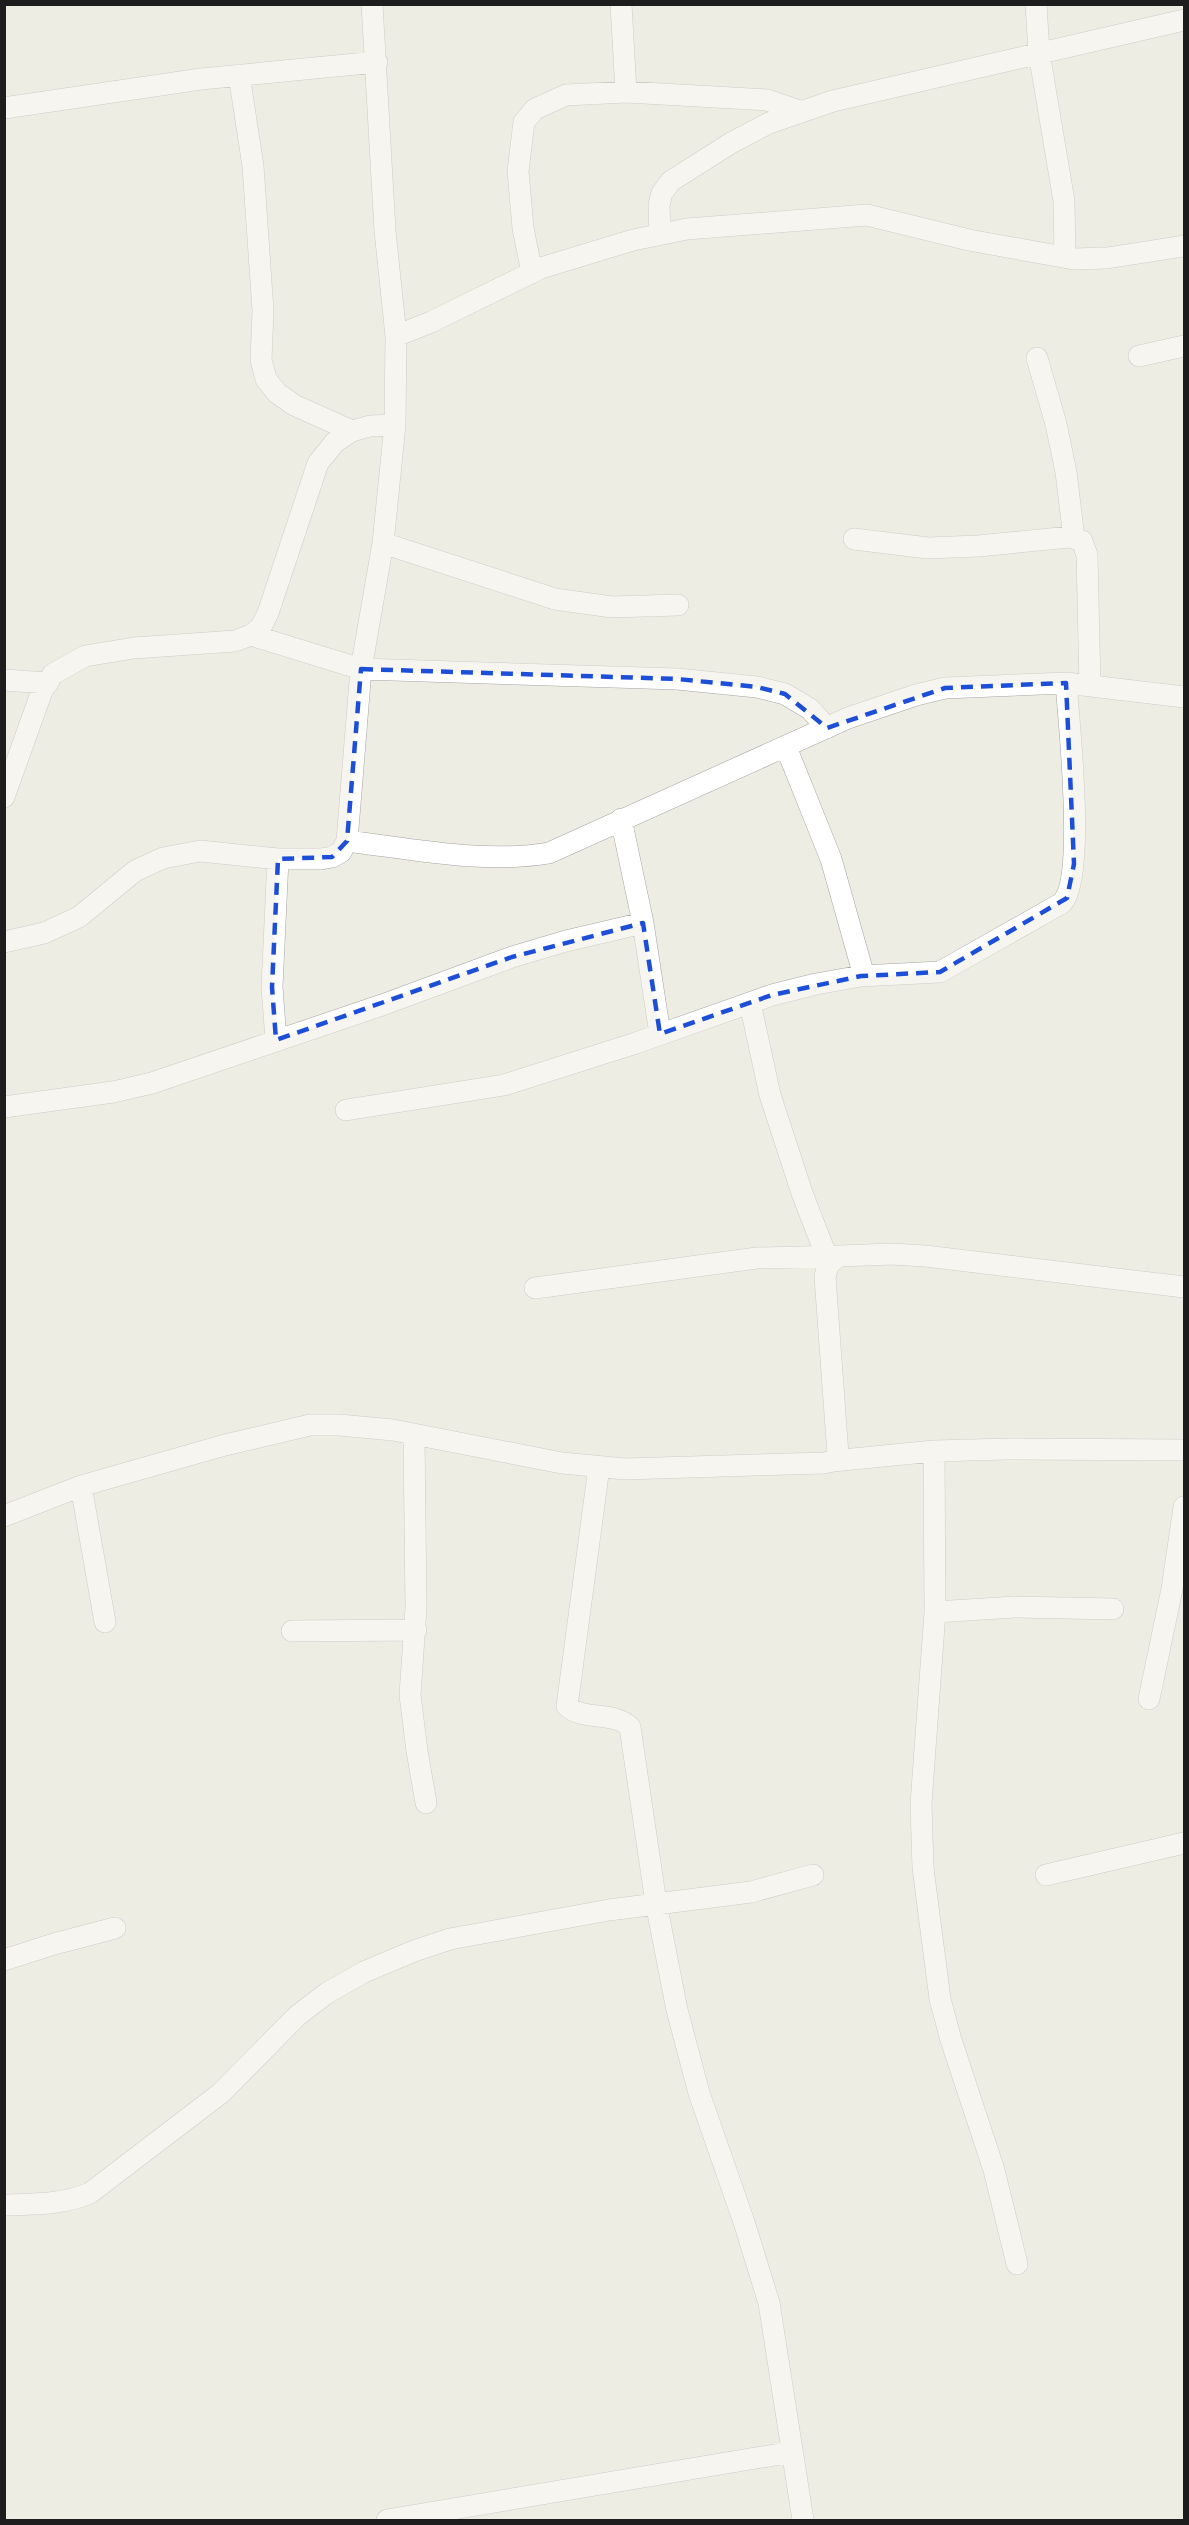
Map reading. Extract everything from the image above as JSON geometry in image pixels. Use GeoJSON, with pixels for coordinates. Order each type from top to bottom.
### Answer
{"type":"FeatureCollection","features":[{"type":"Feature","properties":{"kind":"street"},"geometry":{"type":"LineString","coordinates":[[4,942],[44,933],[79,917],[135,871],[163,858],[200,850],[278,859],[332,857],[341,852],[347,842],[362,669],[383,543],[395,425],[396,336],[385,231],[372,4]]}},
{"type":"Feature","properties":{"kind":"street"},"geometry":{"type":"LineString","coordinates":[[621,4],[626,92]]}},
{"type":"Feature","properties":{"kind":"street"},"geometry":{"type":"LineString","coordinates":[[1036,4],[1039,53],[1064,201],[1065,257]]}},
{"type":"Feature","properties":{"kind":"street"},"geometry":{"type":"LineString","coordinates":[[660,234],[659,205],[662,193],[671,181],[731,143],[769,123],[833,100],[1185,20]]}},
{"type":"Feature","properties":{"kind":"street"},"geometry":{"type":"LineString","coordinates":[[4,108],[239,75],[376,62]]}},
{"type":"Feature","properties":{"kind":"street"},"geometry":{"type":"LineString","coordinates":[[239,75],[253,166],[263,311],[261,360],[266,379],[277,393],[294,405],[352,430]]}},
{"type":"Feature","properties":{"kind":"street"},"geometry":{"type":"LineString","coordinates":[[532,273],[519,196],[519,159],[524,122],[535,109],[566,95],[626,92],[767,99],[800,111]]}},
{"type":"Feature","properties":{"kind":"street"},"geometry":{"type":"LineString","coordinates":[[396,336],[431,322],[532,273],[571,258],[660,234],[741,224],[867,215],[969,240],[1065,257],[1107,258],[1185,246]]}},
{"type":"Feature","properties":{"kind":"street"},"geometry":{"type":"LineString","coordinates":[[1139,356],[1185,346]]}},
{"type":"Feature","properties":{"kind":"street"},"geometry":{"type":"LineString","coordinates":[[1037,358],[1056,424],[1066,472],[1074,538]]}},
{"type":"Feature","properties":{"kind":"street"},"geometry":{"type":"LineString","coordinates":[[4,797],[42,691],[53,674],[85,656],[134,648],[235,641],[251,635],[261,627],[268,613],[318,463],[335,442],[352,430],[370,426],[395,425]]}},
{"type":"Feature","properties":{"kind":"street"},"geometry":{"type":"LineString","coordinates":[[854,538],[928,548],[1074,538],[1082,541],[1087,555],[1090,686]]}},
{"type":"Feature","properties":{"kind":"street"},"geometry":{"type":"LineString","coordinates":[[383,543],[555,599],[612,607],[678,605]]}},
{"type":"Feature","properties":{"kind":"street"},"geometry":{"type":"LineString","coordinates":[[251,635],[362,669],[677,679],[757,687],[785,694],[810,709],[827,728]]}},
{"type":"Feature","properties":{"kind":"street"},"geometry":{"type":"LineString","coordinates":[[4,680],[48,683]]}},
{"type":"Feature","properties":{"kind":"street"},"geometry":{"type":"LineString","coordinates":[[346,1110],[504,1084],[750,1003],[816,984],[864,976],[940,972],[1062,903],[1067,898],[1074,864],[1073,799],[1066,683]]}},
{"type":"Feature","properties":{"kind":"street"},"geometry":{"type":"LineString","coordinates":[[347,842],[491,857],[549,853],[848,718],[916,695],[945,688],[1066,683],[1185,697]]}},
{"type":"Feature","properties":{"kind":"street"},"geometry":{"type":"LineString","coordinates":[[786,747],[825,844],[864,976]]}},
{"type":"Feature","properties":{"kind":"street"},"geometry":{"type":"LineString","coordinates":[[621,819],[643,923],[660,1034]]}},
{"type":"Feature","properties":{"kind":"street"},"geometry":{"type":"LineString","coordinates":[[276,1040],[272,987],[278,859]]}},
{"type":"Feature","properties":{"kind":"street"},"geometry":{"type":"LineString","coordinates":[[4,1107],[113,1092],[152,1083],[382,1005],[512,957],[566,941],[643,923]]}},
{"type":"Feature","properties":{"kind":"street"},"geometry":{"type":"LineString","coordinates":[[750,1003],[770,1095],[802,1193],[833,1256],[825,1277],[839,1446],[838,1455],[833,1461]]}},
{"type":"Feature","properties":{"kind":"street"},"geometry":{"type":"LineString","coordinates":[[535,1288],[757,1258],[892,1254],[1185,1287]]}},
{"type":"Feature","properties":{"kind":"street"},"geometry":{"type":"LineString","coordinates":[[4,1516],[81,1486],[225,1445],[310,1425],[339,1425],[414,1435],[551,1461],[599,1467],[671,1469],[833,1461],[934,1451],[1185,1450]]}},
{"type":"Feature","properties":{"kind":"street"},"geometry":{"type":"LineString","coordinates":[[414,1435],[416,1630],[411,1661],[411,1695],[426,1803]]}},
{"type":"Feature","properties":{"kind":"street"},"geometry":{"type":"LineString","coordinates":[[934,1451],[935,1612],[920,1830],[932,1943],[942,2009],[994,2170],[1017,2264]]}},
{"type":"Feature","properties":{"kind":"street"},"geometry":{"type":"LineString","coordinates":[[599,1467],[567,1706],[577,1712],[622,1721],[630,1727],[666,1960],[689,2062],[769,2303],[803,2520]]}},
{"type":"Feature","properties":{"kind":"street"},"geometry":{"type":"LineString","coordinates":[[81,1486],[105,1622]]}},
{"type":"Feature","properties":{"kind":"street"},"geometry":{"type":"LineString","coordinates":[[1149,1699],[1178,1590],[1185,1507]]}},
{"type":"Feature","properties":{"kind":"street"},"geometry":{"type":"LineString","coordinates":[[935,1612],[1015,1607],[1113,1609]]}},
{"type":"Feature","properties":{"kind":"street"},"geometry":{"type":"LineString","coordinates":[[292,1631],[416,1630]]}},
{"type":"Feature","properties":{"kind":"street"},"geometry":{"type":"LineString","coordinates":[[1046,1875],[1185,1843]]}},
{"type":"Feature","properties":{"kind":"street"},"geometry":{"type":"LineString","coordinates":[[4,2205],[56,2203],[90,2193],[221,2093],[297,2016],[327,1993],[364,1972],[414,1951],[450,1939],[505,1927],[657,1903],[733,1895],[813,1875]]}},
{"type":"Feature","properties":{"kind":"street"},"geometry":{"type":"LineString","coordinates":[[4,1960],[115,1928]]}},
{"type":"Feature","properties":{"kind":"street"},"geometry":{"type":"LineString","coordinates":[[387,2520],[792,2452]]}},
{"type":"Feature","properties":{"kind":"highlighted area"},"geometry":{"type":"Polygon","coordinates":[[[361,669],[677,679],[757,687],[785,694],[827,728],[945,688],[1066,683],[1074,864],[1067,898],[940,972],[861,976],[772,995],[660,1034],[643,923],[512,957],[276,1040],[272,987],[278,859],[332,857],[347,841],[361,669]]]}}]}
